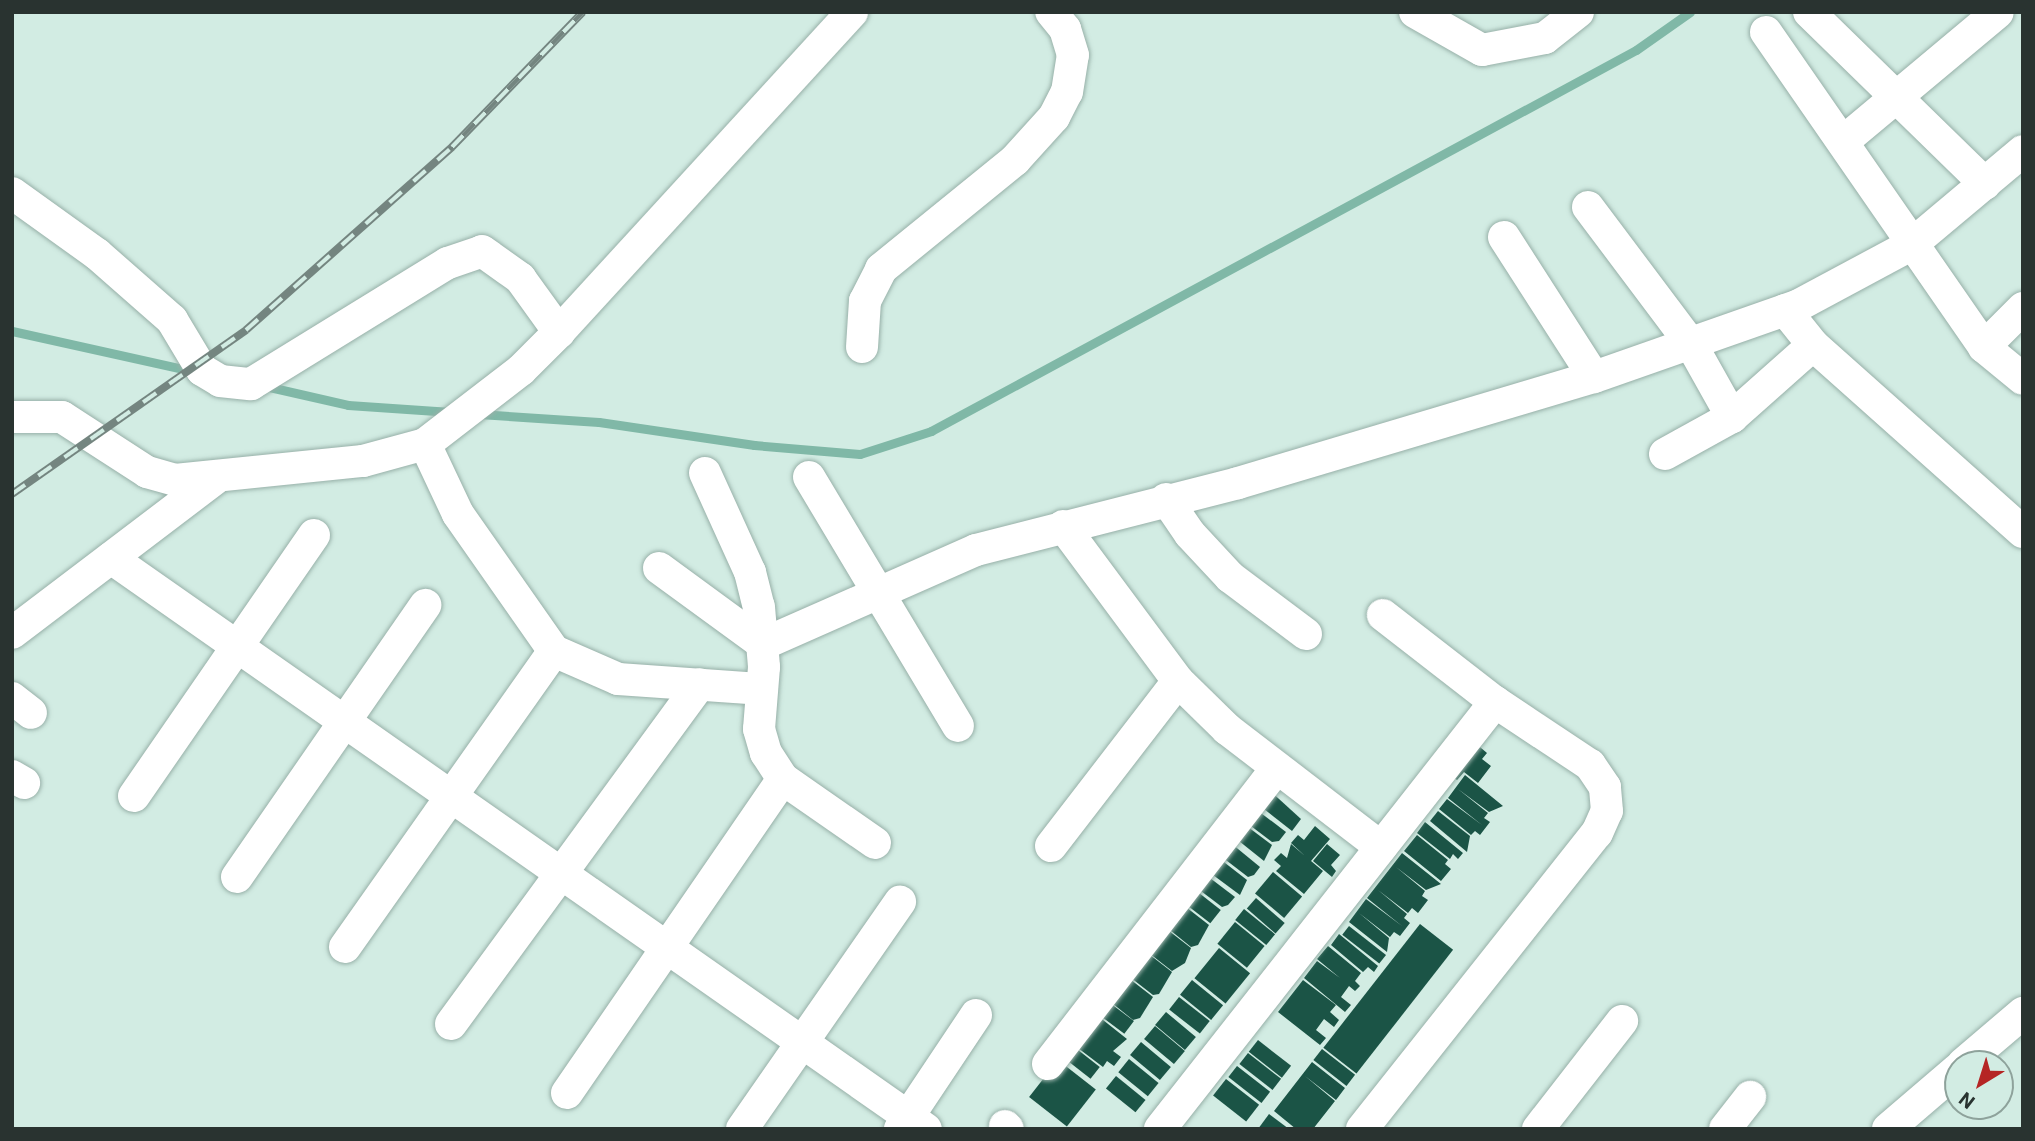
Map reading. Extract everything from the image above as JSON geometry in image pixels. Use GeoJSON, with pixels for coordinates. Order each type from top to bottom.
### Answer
{"type":"FeatureCollection","features":[{"type":"Feature","properties":{"kind":"street"},"geometry":{"type":"LineString","coordinates":[[12,417],[62,418],[147,472],[174,480],[215,480],[363,461],[437,436],[487,398],[559,332],[852,12]]}},
{"type":"Feature","properties":{"kind":"street"},"geometry":{"type":"LineString","coordinates":[[862,347],[865,300],[881,269],[1015,160],[1054,117],[1067,92],[1073,55],[1065,29],[1051,12]]}},
{"type":"Feature","properties":{"kind":"street"},"geometry":{"type":"LineString","coordinates":[[1415,12],[1482,50],[1545,38],[1578,12]]}},
{"type":"Feature","properties":{"kind":"street"},"geometry":{"type":"LineString","coordinates":[[1809,12],[1985,184]]}},
{"type":"Feature","properties":{"kind":"street"},"geometry":{"type":"LineString","coordinates":[[1845,140],[1998,12]]}},
{"type":"Feature","properties":{"kind":"street"},"geometry":{"type":"LineString","coordinates":[[1766,33],[1845,140],[1911,245],[1984,346],[2023,379]]}},
{"type":"Feature","properties":{"kind":"street"},"geometry":{"type":"LineString","coordinates":[[763,645],[976,550],[1166,499],[1594,377],[1784,310],[1911,245],[2023,151]]}},
{"type":"Feature","properties":{"kind":"street"},"geometry":{"type":"LineString","coordinates":[[12,193],[97,254],[172,320],[202,370],[220,381],[251,384],[448,263],[482,251],[520,278],[559,332]]}},
{"type":"Feature","properties":{"kind":"street"},"geometry":{"type":"LineString","coordinates":[[1588,207],[1691,344],[1732,417]]}},
{"type":"Feature","properties":{"kind":"street"},"geometry":{"type":"LineString","coordinates":[[1504,237],[1594,377]]}},
{"type":"Feature","properties":{"kind":"street"},"geometry":{"type":"LineString","coordinates":[[1984,346],[2023,308]]}},
{"type":"Feature","properties":{"kind":"street"},"geometry":{"type":"LineString","coordinates":[[1784,310],[1813,345],[2023,532]]}},
{"type":"Feature","properties":{"kind":"street"},"geometry":{"type":"LineString","coordinates":[[1665,453],[1732,417],[1813,345]]}},
{"type":"Feature","properties":{"kind":"street"},"geometry":{"type":"LineString","coordinates":[[437,436],[458,514],[554,650],[618,679],[761,689]]}},
{"type":"Feature","properties":{"kind":"street"},"geometry":{"type":"LineString","coordinates":[[705,473],[750,572],[763,645],[759,729],[783,779],[875,843]]}},
{"type":"Feature","properties":{"kind":"street"},"geometry":{"type":"LineString","coordinates":[[809,477],[958,726]]}},
{"type":"Feature","properties":{"kind":"street"},"geometry":{"type":"LineString","coordinates":[[12,633],[215,480]]}},
{"type":"Feature","properties":{"kind":"street"},"geometry":{"type":"LineString","coordinates":[[1166,499],[1190,534],[1230,577],[1306,634]]}},
{"type":"Feature","properties":{"kind":"street"},"geometry":{"type":"LineString","coordinates":[[1063,526],[1178,681],[1277,768],[1381,847]]}},
{"type":"Feature","properties":{"kind":"street"},"geometry":{"type":"LineString","coordinates":[[134,796],[314,535]]}},
{"type":"Feature","properties":{"kind":"street"},"geometry":{"type":"LineString","coordinates":[[111,558],[803,1042],[911,1125],[976,1015]]}},
{"type":"Feature","properties":{"kind":"street"},"geometry":{"type":"LineString","coordinates":[[659,568],[763,645]]}},
{"type":"Feature","properties":{"kind":"street"},"geometry":{"type":"LineString","coordinates":[[237,877],[425,605]]}},
{"type":"Feature","properties":{"kind":"street"},"geometry":{"type":"LineString","coordinates":[[1362,1129],[1597,833],[1607,811],[1605,787],[1590,765],[1495,702],[1383,615]]}},
{"type":"Feature","properties":{"kind":"street"},"geometry":{"type":"LineString","coordinates":[[345,947],[554,650]]}},
{"type":"Feature","properties":{"kind":"street"},"geometry":{"type":"LineString","coordinates":[[1051,846],[1178,681]]}},
{"type":"Feature","properties":{"kind":"street"},"geometry":{"type":"LineString","coordinates":[[451,1024],[559,872],[699,684]]}},
{"type":"Feature","properties":{"kind":"street"},"geometry":{"type":"LineString","coordinates":[[1160,1129],[1495,702]]}},
{"type":"Feature","properties":{"kind":"street"},"geometry":{"type":"LineString","coordinates":[[1048,1064],[1277,768]]}},
{"type":"Feature","properties":{"kind":"street"},"geometry":{"type":"LineString","coordinates":[[567,1094],[783,779]]}},
{"type":"Feature","properties":{"kind":"street"},"geometry":{"type":"LineString","coordinates":[[742,1129],[900,902]]}},
{"type":"Feature","properties":{"kind":"street"},"geometry":{"type":"LineString","coordinates":[[1979,1050],[2023,1013]]}},
{"type":"Feature","properties":{"kind":"street"},"geometry":{"type":"LineString","coordinates":[[1538,1129],[1622,1021]]}},
{"type":"Feature","properties":{"kind":"street"},"geometry":{"type":"LineString","coordinates":[[1888,1129],[1944,1081]]}},
{"type":"Feature","properties":{"kind":"street"},"geometry":{"type":"LineString","coordinates":[[1725,1129],[1750,1097]]}},
{"type":"Feature","properties":{"kind":"building"},"geometry":{"type":"Polygon","coordinates":[[[1474,742],[1487,753],[1482,759],[1491,766],[1478,783],[1464,772],[1457,780],[1449,774],[1474,742]]]}},
{"type":"Feature","properties":{"kind":"building"},"geometry":{"type":"Polygon","coordinates":[[[1465,775],[1503,806],[1489,812],[1458,789],[1488,813],[1484,818],[1490,822],[1480,835],[1475,831],[1471,835],[1439,809],[1447,799],[1482,825],[1448,798],[1465,775]]]}},
{"type":"Feature","properties":{"kind":"building"},"geometry":{"type":"Polygon","coordinates":[[[1266,787],[1301,819],[1292,831],[1255,802],[1266,787]]]}},
{"type":"Feature","properties":{"kind":"building"},"geometry":{"type":"Polygon","coordinates":[[[1257,810],[1286,832],[1279,841],[1272,842],[1247,823],[1257,810]]]}},
{"type":"Feature","properties":{"kind":"building"},"geometry":{"type":"Polygon","coordinates":[[[1438,811],[1470,836],[1467,852],[1430,821],[1438,811]]]}},
{"type":"Feature","properties":{"kind":"building"},"geometry":{"type":"Polygon","coordinates":[[[1425,822],[1463,853],[1458,859],[1453,854],[1450,859],[1417,833],[1425,822]]]}},
{"type":"Feature","properties":{"kind":"building"},"geometry":{"type":"Polygon","coordinates":[[[1244,824],[1272,845],[1264,861],[1234,837],[1244,824]]]}},
{"type":"Feature","properties":{"kind":"building"},"geometry":{"type":"Polygon","coordinates":[[[1315,826],[1330,839],[1311,861],[1323,871],[1304,894],[1276,871],[1281,866],[1274,860],[1281,853],[1287,858],[1291,844],[1305,856],[1291,843],[1298,835],[1304,840],[1315,826]]]}},
{"type":"Feature","properties":{"kind":"building"},"geometry":{"type":"Polygon","coordinates":[[[1417,835],[1448,860],[1445,864],[1451,869],[1441,881],[1404,851],[1417,835]]]}},
{"type":"Feature","properties":{"kind":"building"},"geometry":{"type":"Polygon","coordinates":[[[1232,844],[1260,867],[1254,875],[1248,877],[1222,857],[1232,844]]]}},
{"type":"Feature","properties":{"kind":"building"},"geometry":{"type":"Polygon","coordinates":[[[1327,844],[1340,855],[1331,865],[1336,871],[1332,877],[1313,861],[1327,844]]]}},
{"type":"Feature","properties":{"kind":"building"},"geometry":{"type":"Polygon","coordinates":[[[1402,853],[1441,884],[1426,890],[1396,867],[1425,891],[1422,896],[1428,900],[1418,913],[1412,908],[1408,913],[1378,890],[1407,914],[1404,918],[1410,923],[1400,936],[1394,932],[1390,937],[1359,913],[1389,938],[1387,952],[1349,922],[1366,899],[1402,926],[1367,898],[1402,853]]]}},
{"type":"Feature","properties":{"kind":"building"},"geometry":{"type":"Polygon","coordinates":[[[1220,859],[1247,880],[1240,895],[1209,872],[1220,859]]]}},
{"type":"Feature","properties":{"kind":"building"},"geometry":{"type":"Polygon","coordinates":[[[1273,872],[1302,896],[1284,918],[1255,893],[1273,872]]]}},
{"type":"Feature","properties":{"kind":"building"},"geometry":{"type":"Polygon","coordinates":[[[1206,875],[1235,897],[1228,905],[1222,907],[1197,888],[1206,875]]]}},
{"type":"Feature","properties":{"kind":"building"},"geometry":{"type":"Polygon","coordinates":[[[1194,889],[1221,910],[1210,923],[1184,902],[1194,889]]]}},
{"type":"Feature","properties":{"kind":"building"},"geometry":{"type":"Polygon","coordinates":[[[1256,898],[1285,923],[1275,933],[1247,909],[1256,898]]]}},
{"type":"Feature","properties":{"kind":"building"},"geometry":{"type":"Polygon","coordinates":[[[1182,904],[1209,925],[1198,945],[1191,947],[1165,926],[1182,904]]]}},
{"type":"Feature","properties":{"kind":"building"},"geometry":{"type":"Polygon","coordinates":[[[1244,909],[1275,934],[1266,945],[1235,920],[1244,909]]]}},
{"type":"Feature","properties":{"kind":"building"},"geometry":{"type":"Polygon","coordinates":[[[1235,922],[1265,946],[1247,968],[1217,944],[1235,922]]]}},
{"type":"Feature","properties":{"kind":"building"},"geometry":{"type":"Polygon","coordinates":[[[1420,924],[1453,950],[1356,1074],[1323,1048],[1420,924]]]}},
{"type":"Feature","properties":{"kind":"building"},"geometry":{"type":"Polygon","coordinates":[[[1349,926],[1386,955],[1379,964],[1342,935],[1349,926]]]}},
{"type":"Feature","properties":{"kind":"building"},"geometry":{"type":"Polygon","coordinates":[[[1164,927],[1191,948],[1185,963],[1172,971],[1145,950],[1164,927]]]}},
{"type":"Feature","properties":{"kind":"building"},"geometry":{"type":"Polygon","coordinates":[[[1339,934],[1378,966],[1374,972],[1368,967],[1363,972],[1331,945],[1339,934]]]}},
{"type":"Feature","properties":{"kind":"building"},"geometry":{"type":"Polygon","coordinates":[[[1328,946],[1361,973],[1355,981],[1360,986],[1355,991],[1349,986],[1341,997],[1351,1005],[1345,1012],[1304,978],[1317,961],[1340,978],[1317,959],[1328,946]]]}},
{"type":"Feature","properties":{"kind":"building"},"geometry":{"type":"Polygon","coordinates":[[[1219,948],[1250,973],[1226,1003],[1194,978],[1219,948]]]}},
{"type":"Feature","properties":{"kind":"building"},"geometry":{"type":"Polygon","coordinates":[[[1145,951],[1172,972],[1159,994],[1153,995],[1126,974],[1145,951]]]}},
{"type":"Feature","properties":{"kind":"building"},"geometry":{"type":"Polygon","coordinates":[[[1126,976],[1153,997],[1140,1018],[1133,1020],[1107,999],[1126,976]]]}},
{"type":"Feature","properties":{"kind":"building"},"geometry":{"type":"Polygon","coordinates":[[[1192,980],[1223,1005],[1211,1020],[1180,995],[1192,980]]]}},
{"type":"Feature","properties":{"kind":"building"},"geometry":{"type":"Polygon","coordinates":[[[1303,980],[1336,1005],[1330,1012],[1339,1020],[1334,1027],[1324,1019],[1316,1030],[1326,1038],[1320,1045],[1278,1012],[1303,980]]]}},
{"type":"Feature","properties":{"kind":"building"},"geometry":{"type":"Polygon","coordinates":[[[1179,997],[1210,1021],[1200,1034],[1169,1010],[1179,997]]]}},
{"type":"Feature","properties":{"kind":"building"},"geometry":{"type":"Polygon","coordinates":[[[1106,1000],[1134,1021],[1124,1034],[1096,1013],[1106,1000]]]}},
{"type":"Feature","properties":{"kind":"building"},"geometry":{"type":"Polygon","coordinates":[[[1166,1012],[1196,1037],[1185,1050],[1155,1025],[1166,1012]]]}},
{"type":"Feature","properties":{"kind":"building"},"geometry":{"type":"Polygon","coordinates":[[[1098,1016],[1127,1039],[1113,1051],[1121,1057],[1114,1066],[1107,1061],[1103,1067],[1074,1045],[1098,1016]]]}},
{"type":"Feature","properties":{"kind":"building"},"geometry":{"type":"Polygon","coordinates":[[[1155,1026],[1185,1051],[1174,1064],[1144,1039],[1155,1026]]]}},
{"type":"Feature","properties":{"kind":"building"},"geometry":{"type":"Polygon","coordinates":[[[1258,1040],[1291,1066],[1282,1078],[1249,1052],[1258,1040]]]}},
{"type":"Feature","properties":{"kind":"building"},"geometry":{"type":"Polygon","coordinates":[[[1141,1042],[1171,1067],[1160,1080],[1130,1055],[1141,1042]]]}},
{"type":"Feature","properties":{"kind":"building"},"geometry":{"type":"Polygon","coordinates":[[[1073,1046],[1100,1067],[1091,1079],[1064,1058],[1073,1046]]]}},
{"type":"Feature","properties":{"kind":"building"},"geometry":{"type":"Polygon","coordinates":[[[1322,1049],[1355,1075],[1346,1086],[1313,1060],[1322,1049]]]}},
{"type":"Feature","properties":{"kind":"building"},"geometry":{"type":"Polygon","coordinates":[[[1248,1053],[1281,1079],[1272,1090],[1239,1064],[1248,1053]]]}},
{"type":"Feature","properties":{"kind":"building"},"geometry":{"type":"Polygon","coordinates":[[[1129,1059],[1159,1083],[1148,1096],[1118,1072],[1129,1059]]]}},
{"type":"Feature","properties":{"kind":"building"},"geometry":{"type":"Polygon","coordinates":[[[1058,1060],[1096,1090],[1067,1127],[1029,1097],[1058,1060]]]}},
{"type":"Feature","properties":{"kind":"building"},"geometry":{"type":"Polygon","coordinates":[[[1312,1062],[1345,1088],[1336,1100],[1305,1076],[1335,1101],[1313,1129],[1296,1129],[1274,1111],[1312,1062]]]}},
{"type":"Feature","properties":{"kind":"building"},"geometry":{"type":"Polygon","coordinates":[[[1237,1066],[1270,1092],[1261,1103],[1228,1077],[1237,1066]]]}},
{"type":"Feature","properties":{"kind":"building"},"geometry":{"type":"Polygon","coordinates":[[[1116,1076],[1146,1100],[1135,1112],[1106,1088],[1116,1076]]]}},
{"type":"Feature","properties":{"kind":"building"},"geometry":{"type":"Polygon","coordinates":[[[1226,1079],[1259,1105],[1246,1121],[1213,1096],[1226,1079]]]}},
{"type":"Feature","properties":{"kind":"building"},"geometry":{"type":"Polygon","coordinates":[[[1269,1114],[1289,1129],[1258,1129],[1269,1114]]]}},
{"type":"Feature","properties":{"kind":"waterway"},"geometry":{"type":"LineString","coordinates":[[479,414],[599,422],[754,445],[860,454],[931,431],[1636,50],[1690,12]]}},
{"type":"Feature","properties":{"kind":"waterway"},"geometry":{"type":"LineString","coordinates":[[12,331],[193,371]]}},
{"type":"Feature","properties":{"kind":"waterway"},"geometry":{"type":"LineString","coordinates":[[265,386],[348,405],[451,412]]}},
{"type":"Feature","properties":{"kind":"railway"},"geometry":{"type":"LineString","coordinates":[[12,494],[246,330],[452,147],[583,12]]}}]}
